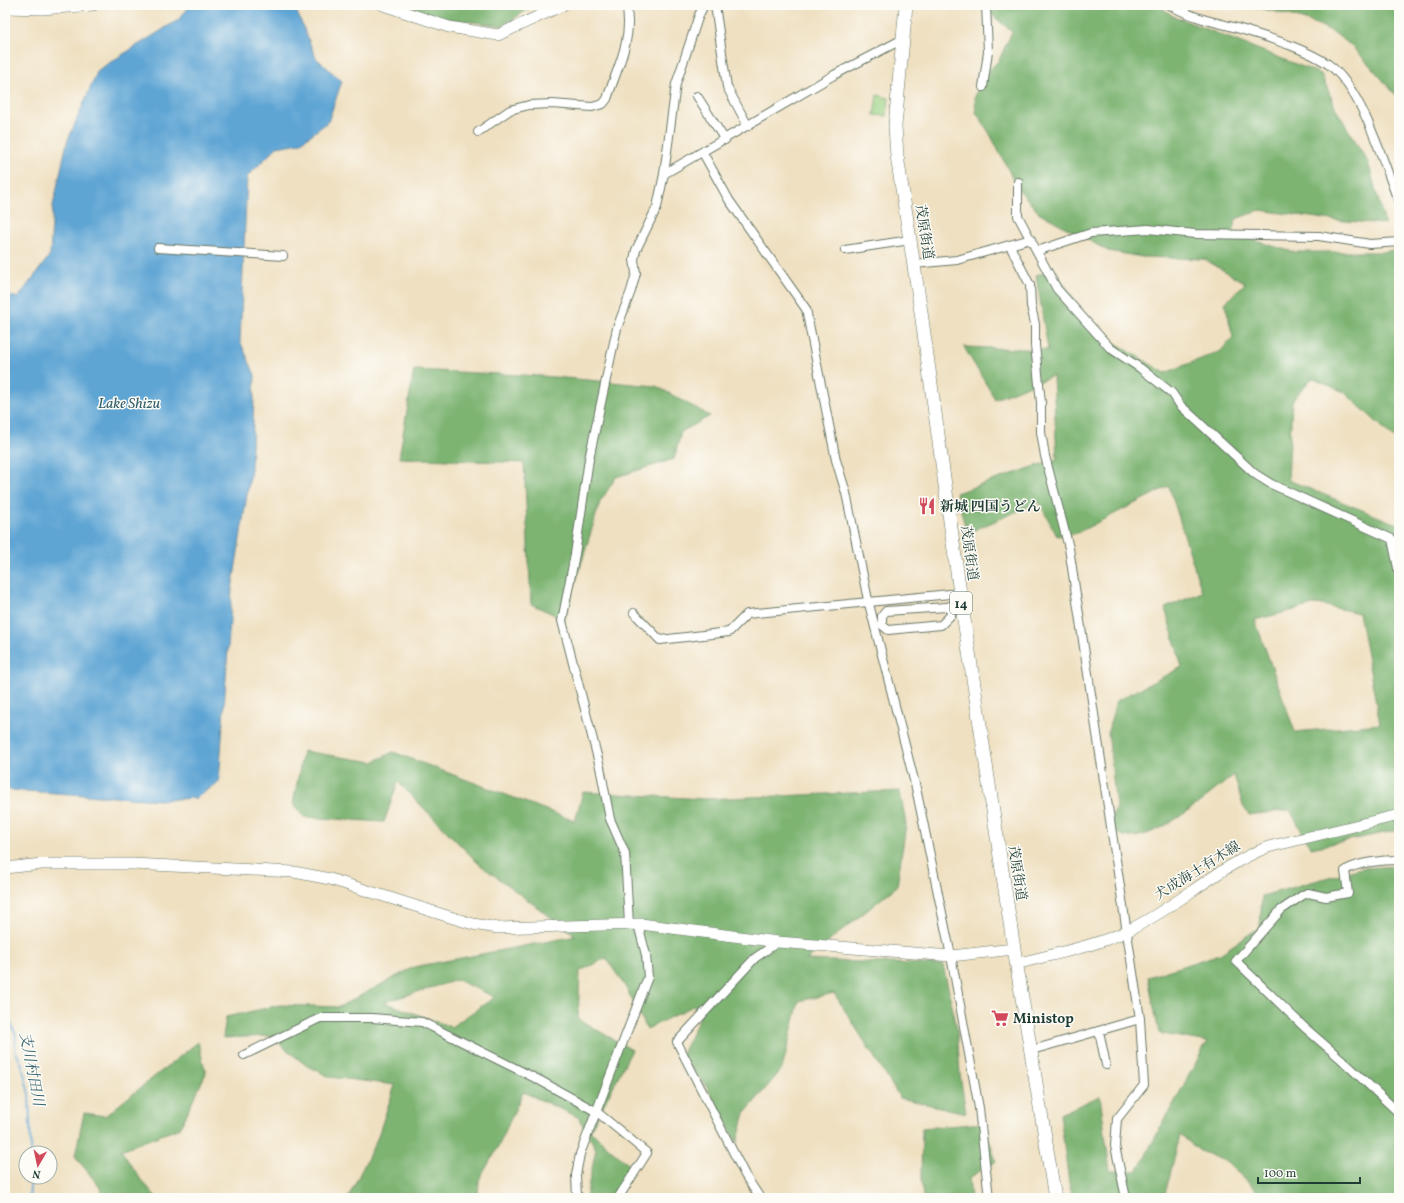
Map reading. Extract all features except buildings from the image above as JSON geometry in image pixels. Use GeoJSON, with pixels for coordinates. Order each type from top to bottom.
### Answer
{"type":"FeatureCollection","features":[{"type":"Feature","properties":{"kind":"main road","name":"茂原街道"},"geometry":{"type":"LineString","coordinates":[[906,5],[895,126],[897,156],[914,264],[960,593],[956,606],[1016,964],[1032,1050],[1055,1198]]}},
{"type":"Feature","properties":{"kind":"street"},"geometry":{"type":"LineString","coordinates":[[5,8],[42,9],[93,5]]}},
{"type":"Feature","properties":{"kind":"street"},"geometry":{"type":"LineString","coordinates":[[383,5],[449,28],[498,35],[563,5]]}},
{"type":"Feature","properties":{"kind":"street"},"geometry":{"type":"LineString","coordinates":[[478,132],[510,110],[529,105],[559,104],[592,107],[603,104],[607,99],[629,37],[629,16],[626,5]]}},
{"type":"Feature","properties":{"kind":"street"},"geometry":{"type":"LineString","coordinates":[[577,1198],[576,1175],[580,1154],[648,977],[646,955],[634,924],[625,854],[610,820],[600,767],[562,621],[575,554],[589,459],[617,328],[636,273],[634,260],[636,250],[657,207],[664,174],[676,84],[699,15],[704,5]]}},
{"type":"Feature","properties":{"kind":"street"},"geometry":{"type":"LineString","coordinates":[[715,5],[727,87],[748,126]]}},
{"type":"Feature","properties":{"kind":"street"},"geometry":{"type":"LineString","coordinates":[[982,87],[988,52],[986,5]]}},
{"type":"Feature","properties":{"kind":"street"},"geometry":{"type":"LineString","coordinates":[[1170,5],[1191,16],[1237,27],[1282,42],[1332,68],[1347,85],[1362,110],[1399,203]]}},
{"type":"Feature","properties":{"kind":"street"},"geometry":{"type":"LineString","coordinates":[[664,174],[725,140],[834,75],[903,39]]}},
{"type":"Feature","properties":{"kind":"street"},"geometry":{"type":"LineString","coordinates":[[697,96],[725,140]]}},
{"type":"Feature","properties":{"kind":"street"},"geometry":{"type":"LineString","coordinates":[[702,153],[729,200],[806,310],[836,460],[846,492],[868,600],[916,788],[951,956],[979,1108],[989,1198]]}},
{"type":"Feature","properties":{"kind":"street"},"geometry":{"type":"LineString","coordinates":[[1018,182],[1018,216],[1057,289],[1110,348],[1140,368],[1172,393],[1180,405],[1255,474],[1271,484],[1395,540],[1399,572]]}},
{"type":"Feature","properties":{"kind":"street"},"geometry":{"type":"LineString","coordinates":[[1037,251],[1092,233],[1148,229],[1195,234],[1319,236],[1370,244],[1399,242]]}},
{"type":"Feature","properties":{"kind":"street"},"geometry":{"type":"LineString","coordinates":[[914,264],[957,260],[1031,239]]}},
{"type":"Feature","properties":{"kind":"street"},"geometry":{"type":"LineString","coordinates":[[845,250],[910,240]]}},
{"type":"Feature","properties":{"kind":"street"},"geometry":{"type":"LineString","coordinates":[[1010,246],[1030,285],[1031,306],[1035,324],[1035,345],[1043,444],[1069,548],[1140,1019],[1144,1085],[1117,1119],[1115,1146],[1126,1198]]}},
{"type":"Feature","properties":{"kind":"street"},"geometry":{"type":"LineString","coordinates":[[158,248],[279,256]]}},
{"type":"Feature","properties":{"kind":"street"},"geometry":{"type":"LineString","coordinates":[[634,613],[660,640],[729,632],[747,614],[868,600],[960,593]]}},
{"type":"Feature","properties":{"kind":"street"},"geometry":{"type":"LineString","coordinates":[[956,606],[951,615],[941,625],[888,630],[882,625],[882,616],[886,611],[956,606]]}},
{"type":"Feature","properties":{"kind":"street","name":"犬成海士有木線"},"geometry":{"type":"LineString","coordinates":[[1016,964],[1079,947],[1126,931],[1250,854],[1309,836],[1399,815]]}},
{"type":"Feature","properties":{"kind":"street"},"geometry":{"type":"LineString","coordinates":[[1399,860],[1381,860],[1350,867],[1345,870],[1348,893],[1326,897],[1308,894],[1303,895],[1281,910],[1236,961],[1304,1027],[1399,1113]]}},
{"type":"Feature","properties":{"kind":"street"},"geometry":{"type":"LineString","coordinates":[[9,868],[42,864],[132,864],[294,872],[330,879],[450,917],[486,926],[522,928],[634,924],[778,942],[951,956],[1014,949]]}},
{"type":"Feature","properties":{"kind":"street"},"geometry":{"type":"LineString","coordinates":[[760,1198],[745,1175],[677,1042],[755,958],[778,942]]}},
{"type":"Feature","properties":{"kind":"street"},"geometry":{"type":"LineString","coordinates":[[244,1055],[320,1018],[372,1018],[422,1022],[539,1080],[597,1112],[647,1153],[618,1198]]}},
{"type":"Feature","properties":{"kind":"street"},"geometry":{"type":"LineString","coordinates":[[1032,1050],[1140,1019]]}},
{"type":"Feature","properties":{"kind":"street"},"geometry":{"type":"LineString","coordinates":[[1099,1031],[1106,1065]]}},
{"type":"Feature","properties":{"kind":"green space"},"geometry":{"type":"Polygon","coordinates":[[[404,5],[534,5],[503,26],[442,18],[404,5]]]}},
{"type":"Feature","properties":{"kind":"green space"},"geometry":{"type":"Polygon","coordinates":[[[981,5],[1158,5],[1173,16],[1321,74],[1337,111],[1368,162],[1385,224],[1332,220],[1260,210],[1236,219],[1233,234],[1293,252],[1382,252],[1399,249],[1399,434],[1394,438],[1344,392],[1312,378],[1292,401],[1288,480],[1399,525],[1399,830],[1311,848],[1290,810],[1249,815],[1243,806],[1234,775],[1185,813],[1157,830],[1131,837],[1116,833],[1110,821],[1116,807],[1108,731],[1116,701],[1182,667],[1165,608],[1202,592],[1169,486],[1077,533],[1057,536],[1039,502],[967,533],[956,493],[1057,459],[1053,376],[995,399],[964,347],[1048,350],[1036,275],[1055,270],[1094,330],[1165,373],[1221,351],[1233,337],[1225,303],[1245,283],[1204,259],[1142,257],[1108,251],[1038,212],[1017,187],[990,134],[976,112],[975,96],[984,75],[999,60],[1012,32],[981,5]],[[1317,604],[1255,620],[1295,732],[1380,724],[1359,613],[1317,604]]]}},
{"type":"Feature","properties":{"kind":"green space"},"geometry":{"type":"Polygon","coordinates":[[[1245,5],[1399,5],[1399,101],[1397,96],[1365,60],[1348,43],[1329,30],[1310,21],[1245,5]]]}},
{"type":"Feature","properties":{"kind":"green space"},"geometry":{"type":"Polygon","coordinates":[[[877,95],[889,98],[887,116],[874,115],[877,95]]]}},
{"type":"Feature","properties":{"kind":"green space"},"geometry":{"type":"Polygon","coordinates":[[[414,370],[542,376],[656,386],[710,416],[681,432],[674,459],[616,477],[600,502],[563,624],[553,614],[531,604],[524,463],[399,458],[414,370]]]}},
{"type":"Feature","properties":{"kind":"green space"},"geometry":{"type":"Polygon","coordinates":[[[303,751],[373,762],[393,752],[575,821],[583,792],[704,799],[900,791],[906,824],[897,886],[806,960],[943,965],[957,1028],[960,1074],[966,1113],[900,1098],[834,993],[799,1001],[782,1069],[745,1113],[737,1143],[705,1084],[681,1056],[700,1017],[695,1005],[647,1029],[626,988],[606,958],[580,971],[578,1019],[632,1050],[590,1131],[628,1164],[620,1198],[586,1198],[596,1149],[578,1117],[523,1092],[499,1145],[479,1180],[478,1198],[348,1198],[377,1139],[395,1085],[330,1077],[307,1066],[270,1036],[223,1038],[226,1017],[280,1005],[339,1007],[414,967],[576,936],[479,864],[398,782],[384,822],[304,817],[293,804],[303,751]],[[457,980],[384,1002],[451,1027],[495,997],[457,980]]]}},
{"type":"Feature","properties":{"kind":"green space"},"geometry":{"type":"Polygon","coordinates":[[[1399,866],[1399,1198],[1264,1198],[1227,1162],[1200,1151],[1180,1135],[1164,1198],[1071,1198],[1060,1114],[1100,1096],[1110,1171],[1137,1171],[1207,1042],[1159,1033],[1148,977],[1220,954],[1260,927],[1262,896],[1361,868],[1399,866]]]}},
{"type":"Feature","properties":{"kind":"green space"},"geometry":{"type":"Polygon","coordinates":[[[198,1042],[206,1073],[180,1128],[121,1150],[139,1177],[157,1198],[105,1198],[99,1186],[75,1156],[84,1113],[105,1116],[198,1042]]]}},
{"type":"Feature","properties":{"kind":"green space"},"geometry":{"type":"Polygon","coordinates":[[[984,1123],[996,1161],[969,1178],[971,1198],[923,1198],[921,1179],[922,1128],[984,1123]]]}},
{"type":"Feature","properties":{"kind":"water","name":"Lake Shizu"},"geometry":{"type":"Polygon","coordinates":[[[191,5],[294,5],[316,58],[342,81],[328,122],[300,143],[277,147],[247,177],[240,341],[255,375],[251,469],[232,590],[219,782],[196,798],[159,800],[10,790],[5,788],[5,294],[18,298],[50,255],[53,206],[67,142],[98,70],[178,20],[191,5]]]}},
{"type":"Feature","properties":{"kind":"waterway","name":"支川村田川"},"geometry":{"type":"LineString","coordinates":[[5,990],[10,1022],[16,1035],[15,1050],[22,1065],[29,1094],[31,1145]]}},
{"type":"Feature","properties":{"kind":"waterway","name":"支川村田川"},"geometry":{"type":"LineString","coordinates":[[29,1198],[30,1185]]}},
{"type":"Feature","properties":{"kind":"place","name":"新城 四国うどん"},"geometry":{"type":"Point","coordinates":[927,506]}},
{"type":"Feature","properties":{"kind":"place","name":"Ministop"},"geometry":{"type":"Point","coordinates":[1000,1018]}}]}
